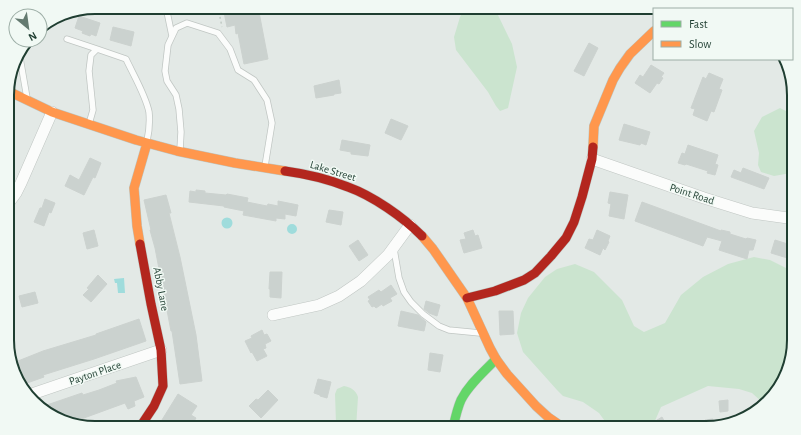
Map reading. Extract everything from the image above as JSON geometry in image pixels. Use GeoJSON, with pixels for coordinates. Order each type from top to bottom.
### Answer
{"type":"FeatureCollection","features":[{"type":"Feature","properties":{"kind":"main road"},"geometry":{"type":"LineString","coordinates":[[467,298],[495,291],[524,280],[535,273],[566,238],[574,222],[592,159],[594,126],[613,80],[630,54],[653,32]]}},
{"type":"Feature","properties":{"kind":"main road","name":"Lake Street"},"geometry":{"type":"LineString","coordinates":[[14,94],[52,112],[147,143],[180,152],[314,176],[349,187],[367,195],[410,225],[433,249],[467,298],[496,359],[536,406],[554,421]]}},
{"type":"Feature","properties":{"kind":"main road","name":"Abby Lane"},"geometry":{"type":"LineString","coordinates":[[144,421],[154,406],[163,386],[161,350],[150,304],[138,226],[134,188],[147,143]]}},
{"type":"Feature","properties":{"kind":"main road"},"geometry":{"type":"LineString","coordinates":[[455,421],[459,405],[465,394],[496,359]]}},
{"type":"Feature","properties":{"kind":"street"},"geometry":{"type":"LineString","coordinates":[[14,196],[52,112]]}},
{"type":"Feature","properties":{"kind":"street","name":"Point Road"},"geometry":{"type":"LineString","coordinates":[[592,159],[752,213],[787,218]]}},
{"type":"Feature","properties":{"kind":"street"},"geometry":{"type":"LineString","coordinates":[[273,315],[319,305],[339,296],[361,281],[388,255],[410,225]]}},
{"type":"Feature","properties":{"kind":"street","name":"Payton Place"},"geometry":{"type":"LineString","coordinates":[[34,393],[161,350]]}},
{"type":"Feature","properties":{"kind":"lane"},"geometry":{"type":"LineString","coordinates":[[167,14],[172,36]]}},
{"type":"Feature","properties":{"kind":"lane"},"geometry":{"type":"LineString","coordinates":[[180,152],[181,132],[179,109],[176,95],[167,81],[165,70],[168,44],[176,28],[187,23],[218,33],[230,49],[238,70],[254,80],[267,100],[272,123],[265,168]]}},
{"type":"Feature","properties":{"kind":"lane"},"geometry":{"type":"LineString","coordinates":[[67,39],[126,59],[149,112],[149,132],[147,143]]}},
{"type":"Feature","properties":{"kind":"lane"},"geometry":{"type":"LineString","coordinates":[[89,124],[93,110],[90,71],[91,55],[97,49]]}},
{"type":"Feature","properties":{"kind":"lane"},"geometry":{"type":"LineString","coordinates":[[21,62],[27,100]]}},
{"type":"Feature","properties":{"kind":"lane"},"geometry":{"type":"LineString","coordinates":[[394,246],[399,278],[404,292],[411,302],[423,314],[439,326],[449,330],[483,333]]}},
{"type":"Feature","properties":{"kind":"path"},"geometry":{"type":"LineString","coordinates":[[219,14],[222,30]]}},
{"type":"Feature","properties":{"kind":"green space"},"geometry":{"type":"Polygon","coordinates":[[[462,14],[497,14],[512,44],[517,67],[508,108],[500,111],[488,92],[456,50],[454,37],[462,14]]]}},
{"type":"Feature","properties":{"kind":"green space"},"geometry":{"type":"Polygon","coordinates":[[[780,108],[787,112],[787,174],[774,176],[761,172],[758,165],[759,153],[754,131],[762,117],[780,108]]]}},
{"type":"Feature","properties":{"kind":"green space"},"geometry":{"type":"Polygon","coordinates":[[[754,257],[770,260],[787,268],[787,340],[783,366],[773,385],[760,400],[752,393],[739,389],[708,386],[661,407],[655,421],[605,421],[599,413],[583,402],[563,396],[523,352],[517,333],[521,313],[528,298],[545,277],[557,269],[575,264],[594,272],[622,300],[634,326],[644,332],[665,323],[681,295],[703,277],[728,264],[754,257]]]}},
{"type":"Feature","properties":{"kind":"green space"},"geometry":{"type":"Polygon","coordinates":[[[344,386],[356,392],[358,397],[356,421],[336,421],[335,394],[337,389],[344,386]]]}},
{"type":"Feature","properties":{"kind":"water"},"geometry":{"type":"Polygon","coordinates":[[[225,218],[229,218],[231,219],[231,227],[225,228],[222,225],[222,221],[225,218]]]}},
{"type":"Feature","properties":{"kind":"water"},"geometry":{"type":"Polygon","coordinates":[[[290,224],[294,224],[296,225],[296,233],[290,234],[287,231],[287,227],[290,224]]]}},
{"type":"Feature","properties":{"kind":"water"},"geometry":{"type":"Polygon","coordinates":[[[124,278],[125,293],[118,293],[117,283],[115,283],[114,279],[124,278]]]}},
{"type":"Feature","properties":{"kind":"building"},"geometry":{"type":"Polygon","coordinates":[[[224,14],[259,14],[268,59],[244,64],[235,25],[227,27],[224,14]]]}},
{"type":"Feature","properties":{"kind":"building"},"geometry":{"type":"Polygon","coordinates":[[[79,16],[100,23],[96,36],[91,34],[90,36],[82,33],[83,31],[75,28],[79,16]]]}},
{"type":"Feature","properties":{"kind":"building"},"geometry":{"type":"Polygon","coordinates":[[[113,27],[134,32],[131,46],[110,40],[113,27]]]}},
{"type":"Feature","properties":{"kind":"building"},"geometry":{"type":"Polygon","coordinates":[[[589,43],[598,48],[584,76],[574,71],[589,43]]]}},
{"type":"Feature","properties":{"kind":"building"},"geometry":{"type":"Polygon","coordinates":[[[651,65],[664,73],[659,84],[657,83],[650,93],[635,83],[640,75],[643,77],[651,65]]]}},
{"type":"Feature","properties":{"kind":"building"},"geometry":{"type":"Polygon","coordinates":[[[709,73],[723,79],[719,89],[722,90],[714,112],[711,111],[707,121],[693,115],[695,109],[691,108],[703,77],[706,79],[709,73]]]}},
{"type":"Feature","properties":{"kind":"building"},"geometry":{"type":"Polygon","coordinates":[[[339,80],[341,93],[316,98],[314,86],[339,80]]]}},
{"type":"Feature","properties":{"kind":"building"},"geometry":{"type":"Polygon","coordinates":[[[391,119],[408,126],[401,140],[385,133],[391,119]]]}},
{"type":"Feature","properties":{"kind":"building"},"geometry":{"type":"Polygon","coordinates":[[[624,124],[650,132],[646,145],[619,140],[624,124]]]}},
{"type":"Feature","properties":{"kind":"building"},"geometry":{"type":"Polygon","coordinates":[[[342,140],[370,145],[368,156],[351,154],[351,152],[340,150],[342,140]]]}},
{"type":"Feature","properties":{"kind":"building"},"geometry":{"type":"Polygon","coordinates":[[[688,145],[718,155],[715,164],[718,165],[715,175],[707,173],[708,171],[678,163],[682,153],[685,154],[688,145]]]}},
{"type":"Feature","properties":{"kind":"building"},"geometry":{"type":"Polygon","coordinates":[[[90,158],[101,163],[95,178],[93,177],[84,195],[65,186],[70,175],[79,180],[90,158]]]}},
{"type":"Feature","properties":{"kind":"building"},"geometry":{"type":"Polygon","coordinates":[[[743,168],[769,178],[764,189],[731,177],[734,170],[741,173],[743,168]]]}},
{"type":"Feature","properties":{"kind":"building"},"geometry":{"type":"Polygon","coordinates":[[[196,190],[205,191],[205,193],[227,194],[248,198],[247,202],[267,206],[268,204],[278,206],[278,201],[298,205],[296,216],[285,214],[285,219],[276,218],[276,221],[243,215],[244,211],[224,206],[189,202],[190,191],[196,192],[196,190]]]}},
{"type":"Feature","properties":{"kind":"building"},"geometry":{"type":"Polygon","coordinates":[[[610,192],[628,195],[624,219],[609,216],[611,204],[608,203],[610,192]]]}},
{"type":"Feature","properties":{"kind":"building"},"geometry":{"type":"Polygon","coordinates":[[[166,195],[196,335],[202,381],[180,384],[172,331],[144,200],[166,195]]]}},
{"type":"Feature","properties":{"kind":"building"},"geometry":{"type":"Polygon","coordinates":[[[45,199],[55,203],[51,213],[49,212],[44,226],[34,222],[45,199]]]}},
{"type":"Feature","properties":{"kind":"building"},"geometry":{"type":"Polygon","coordinates":[[[642,202],[721,231],[730,232],[730,234],[746,239],[756,240],[753,250],[749,250],[747,259],[719,250],[722,241],[707,237],[703,246],[635,221],[642,202]]]}},
{"type":"Feature","properties":{"kind":"building"},"geometry":{"type":"Polygon","coordinates":[[[329,210],[343,212],[341,225],[326,222],[329,210]]]}},
{"type":"Feature","properties":{"kind":"building"},"geometry":{"type":"Polygon","coordinates":[[[94,230],[98,246],[87,249],[83,233],[94,230]]]}},
{"type":"Feature","properties":{"kind":"building"},"geometry":{"type":"Polygon","coordinates":[[[473,230],[475,236],[478,235],[482,248],[464,253],[460,240],[466,239],[464,233],[473,230]]]}},
{"type":"Feature","properties":{"kind":"building"},"geometry":{"type":"Polygon","coordinates":[[[597,230],[610,236],[605,250],[603,248],[600,255],[585,248],[589,239],[593,240],[597,230]]]}},
{"type":"Feature","properties":{"kind":"building"},"geometry":{"type":"Polygon","coordinates":[[[358,240],[368,255],[359,261],[349,246],[358,240]]]}},
{"type":"Feature","properties":{"kind":"building"},"geometry":{"type":"Polygon","coordinates":[[[775,240],[787,244],[787,258],[771,253],[775,240]]]}},
{"type":"Feature","properties":{"kind":"building"},"geometry":{"type":"Polygon","coordinates":[[[270,272],[282,272],[281,298],[270,297],[270,272]]]}},
{"type":"Feature","properties":{"kind":"building"},"geometry":{"type":"Polygon","coordinates":[[[98,275],[107,284],[91,302],[83,295],[98,275]]]}},
{"type":"Feature","properties":{"kind":"building"},"geometry":{"type":"Polygon","coordinates":[[[391,285],[397,294],[390,298],[392,301],[383,306],[382,304],[376,308],[374,306],[372,307],[368,301],[370,300],[368,297],[379,290],[381,292],[391,285]]]}},
{"type":"Feature","properties":{"kind":"building"},"geometry":{"type":"Polygon","coordinates":[[[35,292],[38,303],[22,307],[19,296],[35,292]]]}},
{"type":"Feature","properties":{"kind":"building"},"geometry":{"type":"Polygon","coordinates":[[[426,301],[440,305],[437,316],[424,309],[426,301]]]}},
{"type":"Feature","properties":{"kind":"building"},"geometry":{"type":"Polygon","coordinates":[[[401,311],[418,315],[426,322],[424,331],[398,326],[401,311]]]}},
{"type":"Feature","properties":{"kind":"building"},"geometry":{"type":"Polygon","coordinates":[[[499,311],[513,311],[514,334],[500,335],[499,311]]]}},
{"type":"Feature","properties":{"kind":"building"},"geometry":{"type":"Polygon","coordinates":[[[139,319],[146,341],[43,375],[44,377],[27,383],[18,361],[43,351],[96,335],[139,319]]]}},
{"type":"Feature","properties":{"kind":"building"},"geometry":{"type":"Polygon","coordinates":[[[262,330],[264,335],[267,334],[271,341],[265,344],[266,348],[263,349],[267,356],[257,361],[245,341],[252,338],[251,336],[262,330]]]}},
{"type":"Feature","properties":{"kind":"building"},"geometry":{"type":"Polygon","coordinates":[[[430,353],[443,355],[440,372],[428,370],[430,353]]]}},
{"type":"Feature","properties":{"kind":"building"},"geometry":{"type":"Polygon","coordinates":[[[136,377],[144,397],[134,401],[135,406],[128,409],[125,403],[81,419],[59,413],[47,405],[82,393],[83,395],[99,390],[117,383],[116,381],[136,377]]]}},
{"type":"Feature","properties":{"kind":"building"},"geometry":{"type":"Polygon","coordinates":[[[318,379],[331,382],[327,398],[314,393],[318,379]]]}},
{"type":"Feature","properties":{"kind":"building"},"geometry":{"type":"Polygon","coordinates":[[[268,390],[278,400],[261,418],[249,406],[256,399],[258,400],[268,390]]]}},
{"type":"Feature","properties":{"kind":"building"},"geometry":{"type":"Polygon","coordinates":[[[178,394],[197,406],[191,415],[196,418],[194,421],[161,421],[178,394]]]}},
{"type":"Feature","properties":{"kind":"building"},"geometry":{"type":"Polygon","coordinates":[[[728,400],[728,411],[720,412],[719,401],[728,400]]]}},
{"type":"Feature","properties":{"kind":"building"},"geometry":{"type":"Polygon","coordinates":[[[662,417],[664,421],[656,421],[662,417]]]}},
{"type":"Feature","properties":{"kind":"building"},"geometry":{"type":"Polygon","coordinates":[[[713,419],[713,421],[705,421],[713,419]]]}},
{"type":"Feature","properties":{"kind":"traffic: fast"},"geometry":{"type":"LineString","coordinates":[[455,421],[458,407],[464,394],[472,383],[496,359]]}},
{"type":"Feature","properties":{"kind":"traffic: slow"},"geometry":{"type":"LineString","coordinates":[[593,147],[594,126],[613,80],[630,54],[653,32]]}},
{"type":"Feature","properties":{"kind":"traffic: slow"},"geometry":{"type":"LineString","coordinates":[[14,94],[52,112],[136,140],[177,151],[235,163],[285,171]]}},
{"type":"Feature","properties":{"kind":"traffic: slow"},"geometry":{"type":"LineString","coordinates":[[140,244],[134,188],[147,143]]}},
{"type":"Feature","properties":{"kind":"traffic: slow"},"geometry":{"type":"LineString","coordinates":[[422,236],[433,249],[467,298],[496,359],[507,374],[536,406],[554,421]]}},
{"type":"Feature","properties":{"kind":"traffic: jam"},"geometry":{"type":"LineString","coordinates":[[467,298],[495,291],[524,280],[535,273],[551,256],[566,238],[574,222],[592,159],[593,147]]}},
{"type":"Feature","properties":{"kind":"traffic: jam"},"geometry":{"type":"LineString","coordinates":[[285,171],[325,179],[358,191],[387,208],[422,236]]}},
{"type":"Feature","properties":{"kind":"traffic: jam"},"geometry":{"type":"LineString","coordinates":[[140,244],[161,350],[163,386],[154,406],[144,421]]}}]}
